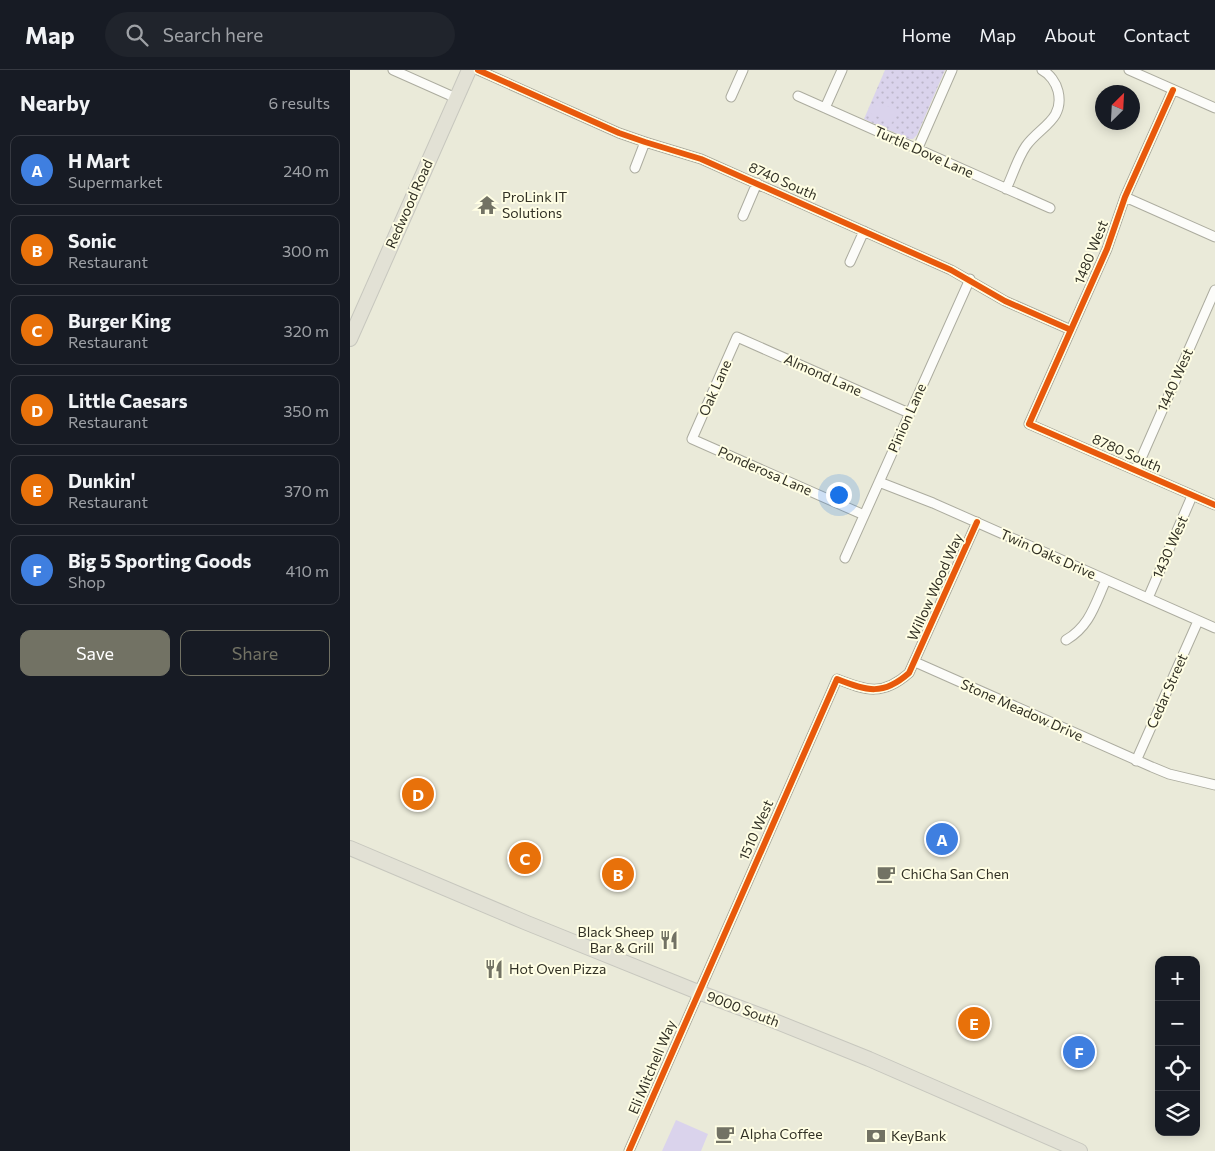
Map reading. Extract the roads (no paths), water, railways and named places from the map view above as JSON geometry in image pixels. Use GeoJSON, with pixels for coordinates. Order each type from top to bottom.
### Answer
{"type":"FeatureCollection","features":[{"type":"Feature","properties":{"kind":"main road","name":"Redwood Road"},"geometry":{"type":"LineString","coordinates":[[350,339],[469,70]]}},
{"type":"Feature","properties":{"kind":"main road","name":"9000 South"},"geometry":{"type":"LineString","coordinates":[[350,848],[487,907],[869,1059],[1080,1151]]}},
{"type":"Feature","properties":{"kind":"street"},"geometry":{"type":"LineString","coordinates":[[393,70],[456,98]]}},
{"type":"Feature","properties":{"kind":"street","name":"8740 South"},"geometry":{"type":"LineString","coordinates":[[478,70],[620,133],[686,153],[757,183],[970,279],[1005,301],[1071,330]]}},
{"type":"Feature","properties":{"kind":"street"},"geometry":{"type":"LineString","coordinates":[[731,97],[743,70]]}},
{"type":"Feature","properties":{"kind":"street"},"geometry":{"type":"LineString","coordinates":[[825,108],[842,70]]}},
{"type":"Feature","properties":{"kind":"street"},"geometry":{"type":"LineString","coordinates":[[918,150],[952,70]]}},
{"type":"Feature","properties":{"kind":"street"},"geometry":{"type":"LineString","coordinates":[[1006,189],[1027,144],[1036,134],[1046,128],[1058,110],[1059,98],[1057,89],[1052,79],[1042,70]]}},
{"type":"Feature","properties":{"kind":"street"},"geometry":{"type":"LineString","coordinates":[[1131,71],[1215,108]]}},
{"type":"Feature","properties":{"kind":"street","name":"1480 West"},"geometry":{"type":"LineString","coordinates":[[1030,424],[1107,249],[1126,197],[1173,90]]}},
{"type":"Feature","properties":{"kind":"street","name":"Turtle Dove Lane"},"geometry":{"type":"LineString","coordinates":[[798,96],[1050,208]]}},
{"type":"Feature","properties":{"kind":"street"},"geometry":{"type":"LineString","coordinates":[[635,168],[645,142]]}},
{"type":"Feature","properties":{"kind":"street","name":"8740 South"},"geometry":{"type":"LineString","coordinates":[[743,216],[757,183]]}},
{"type":"Feature","properties":{"kind":"street"},"geometry":{"type":"LineString","coordinates":[[1126,197],[1215,237]]}},
{"type":"Feature","properties":{"kind":"street"},"geometry":{"type":"LineString","coordinates":[[850,262],[864,231]]}},
{"type":"Feature","properties":{"kind":"street","name":"Pinion Lane"},"geometry":{"type":"LineString","coordinates":[[845,558],[970,279]]}},
{"type":"Feature","properties":{"kind":"street","name":"1440 West"},"geometry":{"type":"LineString","coordinates":[[1136,470],[1215,290]]}},
{"type":"Feature","properties":{"kind":"street","name":"Almond Lane"},"geometry":{"type":"LineString","coordinates":[[737,337],[909,414]]}},
{"type":"Feature","properties":{"kind":"street","name":"Oak Lane"},"geometry":{"type":"LineString","coordinates":[[692,439],[737,337]]}},
{"type":"Feature","properties":{"kind":"street","name":"8780 South"},"geometry":{"type":"LineString","coordinates":[[1030,424],[1215,506]]}},
{"type":"Feature","properties":{"kind":"street","name":"Ponderosa Lane"},"geometry":{"type":"LineString","coordinates":[[692,439],[864,515]]}},
{"type":"Feature","properties":{"kind":"street","name":"Twin Oaks Drive"},"geometry":{"type":"LineString","coordinates":[[879,482],[977,522],[1215,628]]}},
{"type":"Feature","properties":{"kind":"street","name":"1430 West"},"geometry":{"type":"LineString","coordinates":[[1148,598],[1192,496]]}},
{"type":"Feature","properties":{"kind":"street","name":"Willow Wood Way"},"geometry":{"type":"LineString","coordinates":[[916,662],[977,522]]}},
{"type":"Feature","properties":{"kind":"street"},"geometry":{"type":"LineString","coordinates":[[1066,640],[1078,634],[1086,624],[1106,580]]}},
{"type":"Feature","properties":{"kind":"street","name":"Cedar Street"},"geometry":{"type":"LineString","coordinates":[[1136,760],[1198,621]]}},
{"type":"Feature","properties":{"kind":"street","name":"1510 West"},"geometry":{"type":"LineString","coordinates":[[698,992],[837,679],[871,690],[887,687],[899,682],[909,673],[916,662]]}},
{"type":"Feature","properties":{"kind":"street","name":"Stone Meadow Drive"},"geometry":{"type":"LineString","coordinates":[[916,662],[1169,774],[1215,785]]}},
{"type":"Feature","properties":{"kind":"street","name":"Eli Mitchell Way"},"geometry":{"type":"LineString","coordinates":[[629,1151],[698,992]]}},
{"type":"Feature","properties":{"kind":"place","name":"ProLink IT Solutions"},"geometry":{"type":"Point","coordinates":[487,205]}},
{"type":"Feature","properties":{"kind":"place","name":"Little Caesars"},"geometry":{"type":"Point","coordinates":[418,794]}},
{"type":"Feature","properties":{"kind":"place","name":"H Mart"},"geometry":{"type":"Point","coordinates":[942,839]}},
{"type":"Feature","properties":{"kind":"place","name":"Burger King"},"geometry":{"type":"Point","coordinates":[525,858]}},
{"type":"Feature","properties":{"kind":"place","name":"Sonic"},"geometry":{"type":"Point","coordinates":[618,874]}},
{"type":"Feature","properties":{"kind":"place","name":"ChiCha San Chen"},"geometry":{"type":"Point","coordinates":[886,874]}},
{"type":"Feature","properties":{"kind":"place","name":"Black Sheep Bar & Grill"},"geometry":{"type":"Point","coordinates":[669,940]}},
{"type":"Feature","properties":{"kind":"place","name":"Hot Oven Pizza"},"geometry":{"type":"Point","coordinates":[494,969]}},
{"type":"Feature","properties":{"kind":"place","name":"Dunkin'"},"geometry":{"type":"Point","coordinates":[974,1023]}},
{"type":"Feature","properties":{"kind":"place","name":"Big 5 Sporting Goods"},"geometry":{"type":"Point","coordinates":[1079,1052]}},
{"type":"Feature","properties":{"kind":"place","name":"Alpha Coffee"},"geometry":{"type":"Point","coordinates":[725,1134]}},
{"type":"Feature","properties":{"kind":"place","name":"KeyBank"},"geometry":{"type":"Point","coordinates":[876,1136]}}]}
